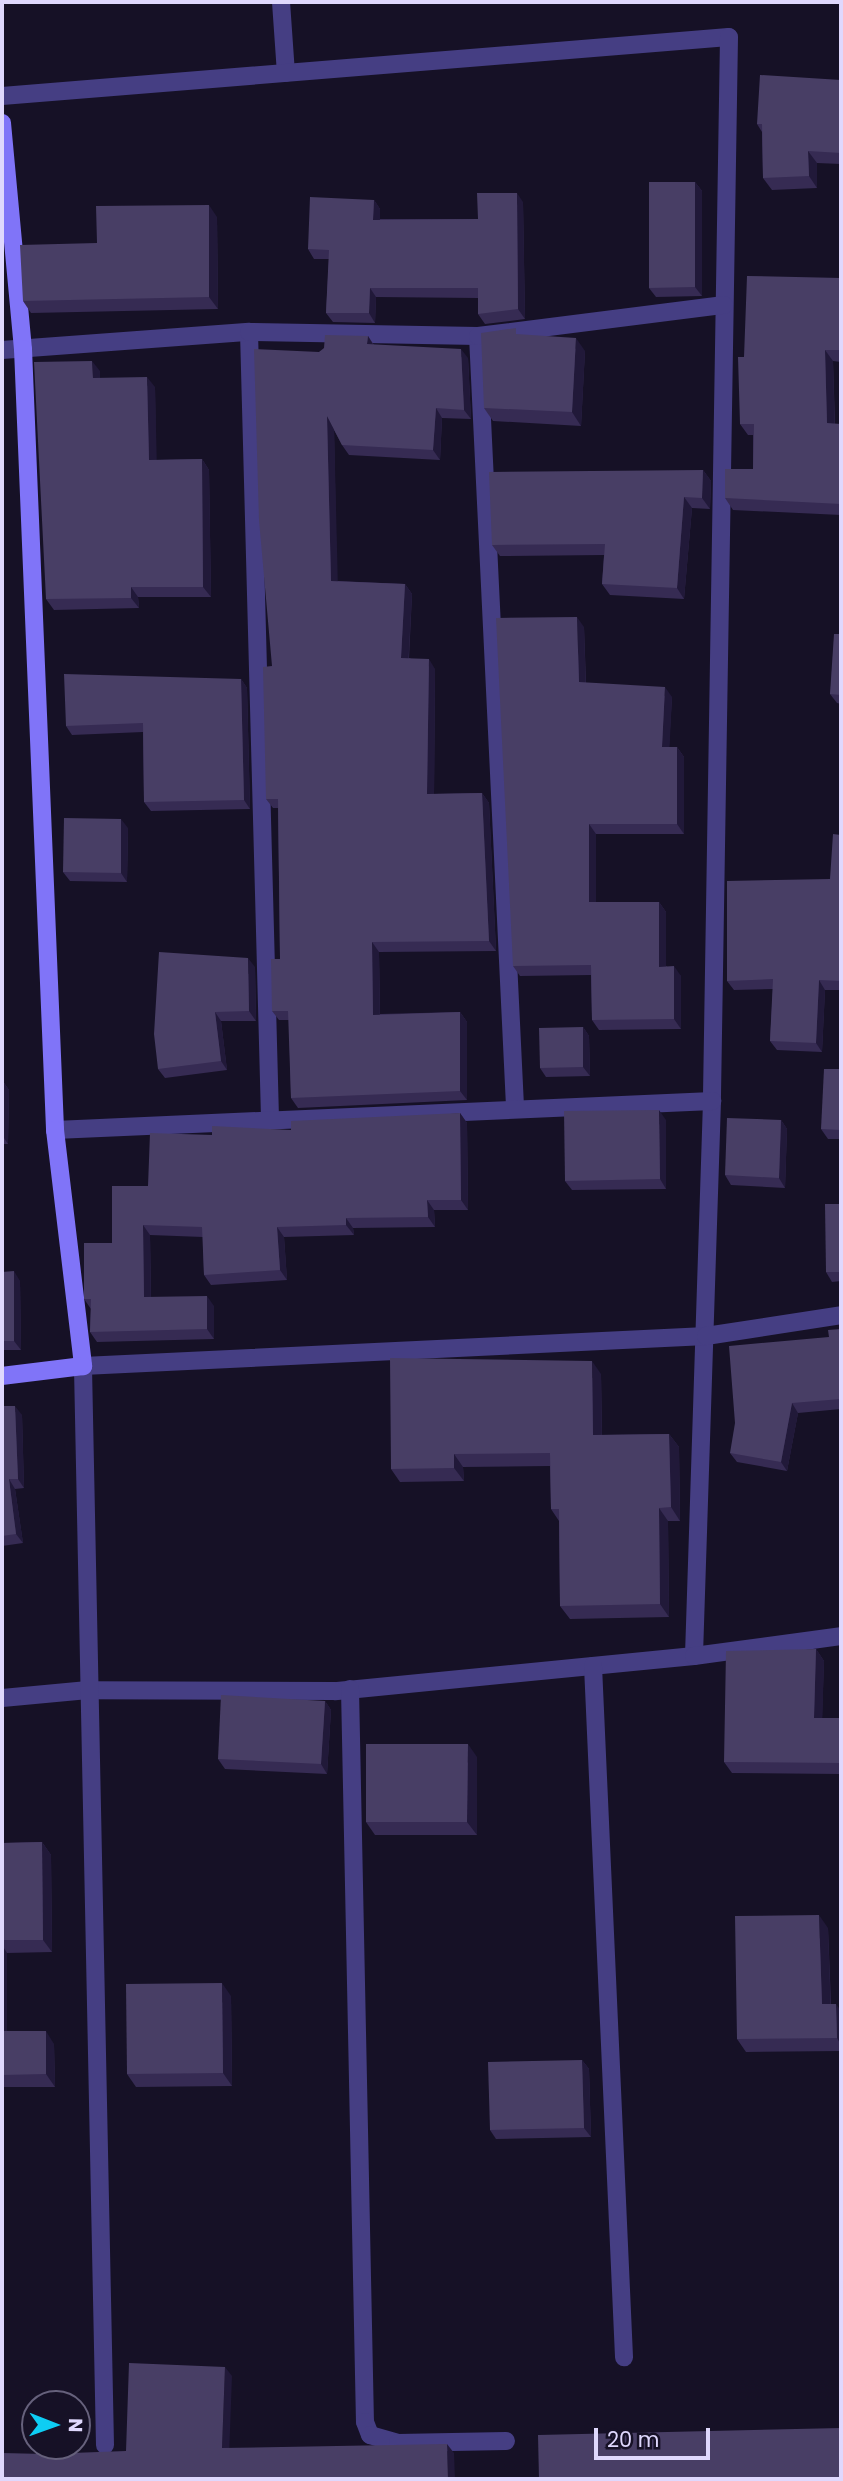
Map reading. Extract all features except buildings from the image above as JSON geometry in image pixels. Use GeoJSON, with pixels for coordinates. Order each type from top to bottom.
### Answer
{"type":"FeatureCollection","features":[{"type":"Feature","properties":{"kind":"street"},"geometry":{"type":"LineString","coordinates":[[281,2],[286,73]]}},
{"type":"Feature","properties":{"kind":"street"},"geometry":{"type":"LineString","coordinates":[[2,96],[729,37],[712,1101],[694,1656]]}},
{"type":"Feature","properties":{"kind":"street"},"geometry":{"type":"LineString","coordinates":[[2,123],[23,349],[55,1130],[83,1366],[105,2445]]}},
{"type":"Feature","properties":{"kind":"street"},"geometry":{"type":"LineString","coordinates":[[2,351],[249,332],[478,336],[723,305]]}},
{"type":"Feature","properties":{"kind":"street"},"geometry":{"type":"LineString","coordinates":[[249,332],[270,1119]]}},
{"type":"Feature","properties":{"kind":"street"},"geometry":{"type":"LineString","coordinates":[[478,336],[515,1107]]}},
{"type":"Feature","properties":{"kind":"street"},"geometry":{"type":"LineString","coordinates":[[55,1130],[515,1107],[712,1101]]}},
{"type":"Feature","properties":{"kind":"street"},"geometry":{"type":"LineString","coordinates":[[2,1376],[83,1366],[705,1336],[841,1315]]}},
{"type":"Feature","properties":{"kind":"street"},"geometry":{"type":"LineString","coordinates":[[2,1698],[88,1690],[350,1689],[694,1656],[841,1636]]}},
{"type":"Feature","properties":{"kind":"street"},"geometry":{"type":"LineString","coordinates":[[593,1665],[624,2357]]}},
{"type":"Feature","properties":{"kind":"street"},"geometry":{"type":"LineString","coordinates":[[350,1689],[365,2422],[370,2435],[398,2443],[506,2441]]}}]}
